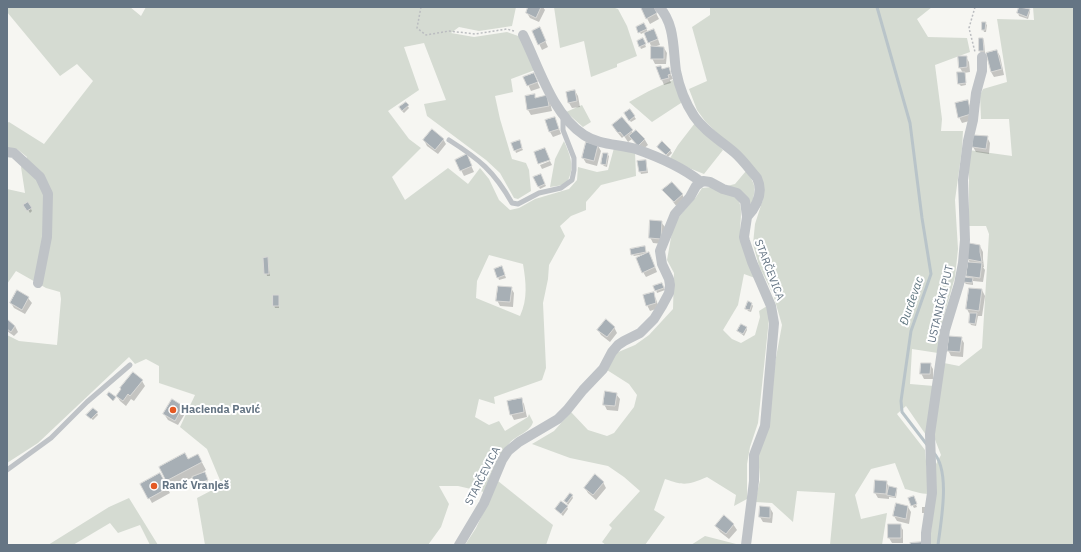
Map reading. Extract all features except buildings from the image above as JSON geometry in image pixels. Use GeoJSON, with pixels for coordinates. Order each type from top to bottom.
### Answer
{"type":"FeatureCollection","features":[{"type":"Feature","properties":{"kind":"street"},"geometry":{"type":"LineString","coordinates":[[659,7],[667,20],[671,33],[676,72],[694,116],[704,127],[736,154],[757,178],[759,183],[759,198],[753,210],[747,217]]}},
{"type":"Feature","properties":{"kind":"street"},"geometry":{"type":"LineString","coordinates":[[523,34],[551,96],[565,116],[576,128],[590,138],[635,149],[669,162],[701,182]]}},
{"type":"Feature","properties":{"kind":"street","name":"USTANIČKI PUT"},"geometry":{"type":"LineString","coordinates":[[926,545],[926,533],[932,493],[930,455],[931,426],[946,330],[964,263],[965,240],[963,180],[976,93],[982,70],[978,56]]}},
{"type":"Feature","properties":{"kind":"street"},"geometry":{"type":"LineString","coordinates":[[7,152],[14,153],[40,177],[48,194],[47,237],[38,283]]}},
{"type":"Feature","properties":{"kind":"street","name":"STARČEVICA"},"geometry":{"type":"LineString","coordinates":[[458,545],[484,503],[502,460],[508,451],[519,442],[558,419],[603,369],[612,352],[618,345],[640,333],[654,319],[669,293],[670,285],[669,279],[662,264],[660,251],[672,219],[690,197],[696,186],[703,181],[710,182],[741,196],[746,205],[747,217],[744,237],[745,242],[771,306],[774,323],[765,426],[754,455],[754,481],[746,545]]}},
{"type":"Feature","properties":{"kind":"lane"},"geometry":{"type":"LineString","coordinates":[[449,140],[480,161],[496,177],[512,203],[518,204],[538,193],[562,188],[572,180],[574,158],[562,124],[565,116]]}},
{"type":"Feature","properties":{"kind":"lane"},"geometry":{"type":"LineString","coordinates":[[7,470],[51,438],[87,402],[130,365]]}},
{"type":"Feature","properties":{"kind":"path"},"geometry":{"type":"LineString","coordinates":[[422,7],[417,28],[426,35],[449,31],[475,34],[507,29],[523,34]]}},
{"type":"Feature","properties":{"kind":"path"},"geometry":{"type":"LineString","coordinates":[[975,7],[969,28],[978,56]]}},
{"type":"Feature","properties":{"kind":"shaded area"},"geometry":{"type":"Polygon","coordinates":[[[7,7],[130,7],[141,16],[146,7],[516,7],[512,26],[479,31],[459,27],[451,33],[474,37],[507,32],[521,37],[535,70],[511,79],[513,92],[495,96],[512,159],[526,163],[529,170],[531,191],[518,199],[514,198],[500,173],[486,160],[427,116],[424,104],[446,100],[424,43],[404,47],[419,90],[388,111],[409,139],[421,148],[392,177],[405,200],[448,168],[468,184],[480,168],[489,179],[499,200],[510,210],[519,208],[535,199],[569,189],[577,180],[578,167],[597,172],[608,170],[614,148],[635,152],[636,176],[601,185],[586,202],[586,210],[571,216],[560,226],[565,236],[549,265],[543,303],[546,368],[542,380],[494,397],[495,404],[479,399],[475,417],[489,425],[499,421],[505,431],[528,417],[529,414],[533,422],[531,426],[514,439],[504,450],[494,467],[484,492],[458,486],[439,486],[449,504],[441,527],[428,545],[205,545],[197,498],[222,485],[207,449],[180,427],[195,395],[159,383],[159,366],[146,359],[135,364],[129,357],[38,443],[7,463],[7,335],[19,341],[57,345],[61,299],[60,292],[46,288],[16,271],[7,284],[7,189],[25,193],[21,167],[27,157],[17,149],[7,149],[7,123],[9,122],[44,144],[93,81],[77,64],[60,76],[7,12],[7,7]],[[489,255],[477,281],[476,298],[520,316],[523,310],[525,297],[523,264],[489,255]]]}},
{"type":"Feature","properties":{"kind":"shaded area"},"geometry":{"type":"Polygon","coordinates":[[[554,7],[612,7],[618,9],[627,26],[637,56],[617,64],[617,67],[591,77],[584,41],[560,48],[554,7]]]}},
{"type":"Feature","properties":{"kind":"shaded area"},"geometry":{"type":"Polygon","coordinates":[[[710,7],[932,7],[917,19],[928,37],[967,38],[970,52],[935,65],[942,119],[941,131],[963,131],[955,200],[958,249],[955,277],[941,327],[938,353],[912,349],[910,384],[934,386],[926,435],[906,406],[897,414],[925,450],[929,494],[905,489],[895,463],[871,469],[855,495],[861,519],[887,513],[882,545],[830,545],[835,493],[797,491],[793,522],[772,503],[755,502],[760,480],[758,455],[782,325],[773,294],[759,266],[753,244],[755,224],[763,199],[763,189],[705,121],[697,110],[689,89],[707,81],[692,27],[710,15],[710,7]]]}},
{"type":"Feature","properties":{"kind":"shaded area"},"geometry":{"type":"Polygon","coordinates":[[[1033,7],[1074,7],[1074,545],[930,545],[936,464],[941,455],[934,437],[944,363],[959,366],[982,348],[989,234],[986,226],[969,226],[969,150],[1012,156],[1009,119],[981,119],[980,95],[983,89],[1007,82],[997,19],[1034,20],[1033,7]]]}},
{"type":"Feature","properties":{"kind":"shaded area"},"geometry":{"type":"Polygon","coordinates":[[[675,79],[684,101],[652,122],[629,102],[649,91],[675,79]]]}},
{"type":"Feature","properties":{"kind":"shaded area"},"geometry":{"type":"Polygon","coordinates":[[[582,105],[591,122],[583,127],[566,112],[582,105]]]}},
{"type":"Feature","properties":{"kind":"shaded area"},"geometry":{"type":"Polygon","coordinates":[[[695,123],[723,150],[704,174],[669,160],[678,145],[695,123]]]}},
{"type":"Feature","properties":{"kind":"shaded area"},"geometry":{"type":"Polygon","coordinates":[[[564,141],[571,159],[571,173],[566,183],[563,185],[550,187],[555,159],[564,141]]]}},
{"type":"Feature","properties":{"kind":"shaded area"},"geometry":{"type":"Polygon","coordinates":[[[746,171],[754,186],[752,204],[727,186],[735,184],[746,171]]]}},
{"type":"Feature","properties":{"kind":"shaded area"},"geometry":{"type":"Polygon","coordinates":[[[711,187],[737,198],[739,202],[741,207],[741,240],[755,278],[744,274],[738,305],[723,330],[732,339],[741,343],[755,335],[760,317],[759,311],[767,306],[769,319],[758,423],[750,447],[747,464],[747,499],[734,506],[736,495],[707,477],[686,484],[665,479],[654,510],[665,517],[645,545],[606,545],[602,542],[612,528],[609,525],[640,491],[608,466],[570,458],[532,444],[554,431],[571,412],[588,430],[607,436],[614,433],[634,407],[637,395],[629,384],[607,370],[616,353],[635,345],[649,335],[673,309],[674,273],[667,260],[672,232],[677,219],[702,188],[711,187]]]}},
{"type":"Feature","properties":{"kind":"shaded area"},"geometry":{"type":"Polygon","coordinates":[[[498,481],[553,525],[546,545],[465,545],[476,528],[498,481]]]}},
{"type":"Feature","properties":{"kind":"shaded area"},"geometry":{"type":"Polygon","coordinates":[[[129,498],[158,545],[150,545],[140,525],[118,533],[110,523],[73,545],[48,545],[109,507],[129,498]]]}},
{"type":"Feature","properties":{"kind":"shaded area"},"geometry":{"type":"Polygon","coordinates":[[[705,536],[740,545],[691,545],[705,536]]]}},
{"type":"Feature","properties":{"kind":"waterway","name":"Đurđevac"},"geometry":{"type":"LineString","coordinates":[[877,7],[910,123],[922,218],[931,274],[911,331],[901,401],[902,412],[928,446]]}},
{"type":"Feature","properties":{"kind":"waterway","name":"Đurđevac"},"geometry":{"type":"LineString","coordinates":[[933,452],[939,460],[943,483],[938,545]]}},
{"type":"Feature","properties":{"kind":"place","name":"Hacienda Pavić"},"geometry":{"type":"Point","coordinates":[173,410]}},
{"type":"Feature","properties":{"kind":"place","name":"Ranč Vranješ"},"geometry":{"type":"Point","coordinates":[154,486]}}]}
